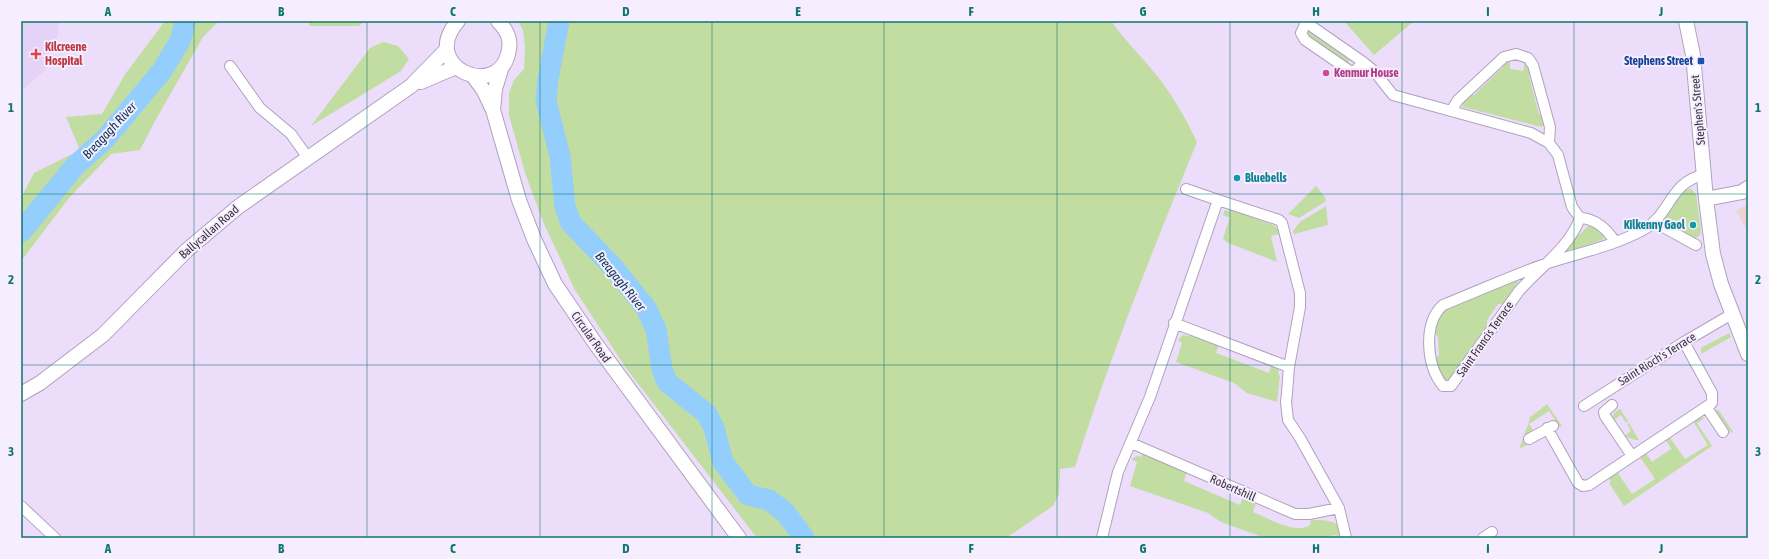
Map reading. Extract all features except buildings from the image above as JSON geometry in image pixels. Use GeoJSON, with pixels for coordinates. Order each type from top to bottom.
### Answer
{"type":"FeatureCollection","features":[{"type":"Feature","properties":{"kind":"main road"},"geometry":{"type":"LineString","coordinates":[[456,67],[450,59],[447,49],[448,38],[458,21]]}},
{"type":"Feature","properties":{"kind":"main road","name":"Circular Road"},"geometry":{"type":"LineString","coordinates":[[493,110],[495,89],[502,66],[508,57],[510,47],[509,37],[498,21]]}},
{"type":"Feature","properties":{"kind":"main road","name":"Stephen's Street"},"geometry":{"type":"LineString","coordinates":[[1686,21],[1693,55],[1706,199],[1714,254],[1721,284],[1748,354]]}},
{"type":"Feature","properties":{"kind":"main road","name":"Ballycallan Road"},"geometry":{"type":"LineString","coordinates":[[21,394],[40,383],[103,335],[187,250],[238,207],[411,86],[447,49]]}},
{"type":"Feature","properties":{"kind":"main road"},"geometry":{"type":"LineString","coordinates":[[474,77],[494,73],[502,66]]}},
{"type":"Feature","properties":{"kind":"main road","name":"Ballycallan Road"},"geometry":{"type":"LineString","coordinates":[[411,86],[456,67]]}},
{"type":"Feature","properties":{"kind":"main road","name":"Circular Road"},"geometry":{"type":"LineString","coordinates":[[456,67],[464,74],[474,77],[484,91],[493,110],[519,200],[534,239],[555,284],[594,343],[739,538]]}},
{"type":"Feature","properties":{"kind":"main road"},"geometry":{"type":"LineString","coordinates":[[1706,199],[1742,192],[1748,188]]}},
{"type":"Feature","properties":{"kind":"street"},"geometry":{"type":"LineString","coordinates":[[1363,62],[1353,73],[1322,52],[1302,36],[1302,30],[1305,22],[1363,62],[1374,71],[1393,95],[1531,133],[1549,143],[1558,154],[1572,207],[1580,218]]}},
{"type":"Feature","properties":{"kind":"street"},"geometry":{"type":"LineString","coordinates":[[1451,111],[1458,100],[1504,57],[1516,54],[1528,58],[1533,66],[1550,127],[1549,143]]}},
{"type":"Feature","properties":{"kind":"street"},"geometry":{"type":"LineString","coordinates":[[230,66],[260,108],[291,134],[308,158]]}},
{"type":"Feature","properties":{"kind":"street","name":"Saint Francis Terrace"},"geometry":{"type":"LineString","coordinates":[[1547,264],[1531,277],[1519,291],[1451,386],[1443,386],[1437,379],[1431,360],[1430,332],[1436,311],[1443,305],[1547,264],[1615,242],[1644,230],[1654,222],[1685,182],[1694,177],[1704,175]]}},
{"type":"Feature","properties":{"kind":"street"},"geometry":{"type":"LineString","coordinates":[[1186,189],[1279,220],[1282,223],[1300,293],[1300,307],[1289,367],[1286,402],[1288,420],[1300,438],[1339,508],[1346,538]]}},
{"type":"Feature","properties":{"kind":"street"},"geometry":{"type":"LineString","coordinates":[[1102,538],[1118,472],[1150,397],[1174,323],[1218,200]]}},
{"type":"Feature","properties":{"kind":"street"},"geometry":{"type":"LineString","coordinates":[[1580,218],[1588,218],[1599,225],[1610,233],[1615,242]]}},
{"type":"Feature","properties":{"kind":"street"},"geometry":{"type":"LineString","coordinates":[[1547,264],[1575,230],[1580,218]]}},
{"type":"Feature","properties":{"kind":"street"},"geometry":{"type":"LineString","coordinates":[[1654,222],[1696,245]]}},
{"type":"Feature","properties":{"kind":"street","name":"Saint Rioch's Terrace"},"geometry":{"type":"LineString","coordinates":[[1584,406],[1684,342],[1732,314]]}},
{"type":"Feature","properties":{"kind":"street"},"geometry":{"type":"LineString","coordinates":[[1174,323],[1289,367]]}},
{"type":"Feature","properties":{"kind":"street"},"geometry":{"type":"LineString","coordinates":[[1529,440],[1550,427],[1578,483],[1583,486],[1588,485],[1707,408],[1712,402],[1712,394],[1684,342]]}},
{"type":"Feature","properties":{"kind":"street"},"geometry":{"type":"LineString","coordinates":[[1612,405],[1604,412],[1605,416],[1632,456]]}},
{"type":"Feature","properties":{"kind":"street"},"geometry":{"type":"LineString","coordinates":[[1707,408],[1723,432]]}},
{"type":"Feature","properties":{"kind":"street","name":"Robertshill"},"geometry":{"type":"LineString","coordinates":[[1131,443],[1295,514],[1309,514],[1339,508]]}},
{"type":"Feature","properties":{"kind":"street"},"geometry":{"type":"LineString","coordinates":[[21,506],[55,538]]}},
{"type":"Feature","properties":{"kind":"street"},"geometry":{"type":"LineString","coordinates":[[1483,538],[1492,532]]}},
{"type":"Feature","properties":{"kind":"shaded area","name":"Kilcreene Hospital"},"geometry":{"type":"Polygon","coordinates":[[[21,21],[59,21],[57,38],[46,70],[21,91],[21,21]]]}},
{"type":"Feature","properties":{"kind":"shaded area"},"geometry":{"type":"Polygon","coordinates":[[[1748,204],[1748,232],[1736,211],[1748,204]]]}},
{"type":"Feature","properties":{"kind":"green space"},"geometry":{"type":"Polygon","coordinates":[[[165,21],[219,21],[203,37],[140,150],[111,154],[69,198],[21,261],[21,198],[34,173],[80,150],[66,117],[102,114],[126,73],[165,21]]]}},
{"type":"Feature","properties":{"kind":"green space"},"geometry":{"type":"Polygon","coordinates":[[[309,21],[364,21],[359,26],[309,26],[309,21]]]}},
{"type":"Feature","properties":{"kind":"green space"},"geometry":{"type":"Polygon","coordinates":[[[518,21],[1111,21],[1166,87],[1183,114],[1197,142],[1133,303],[1088,426],[1075,467],[1060,469],[1059,494],[1053,506],[1006,538],[757,538],[626,368],[575,290],[544,224],[525,173],[509,115],[509,93],[514,80],[524,69],[525,47],[523,30],[518,21]]]}},
{"type":"Feature","properties":{"kind":"green space"},"geometry":{"type":"Polygon","coordinates":[[[1344,21],[1414,21],[1374,55],[1344,21]]]}},
{"type":"Feature","properties":{"kind":"green space"},"geometry":{"type":"Polygon","coordinates":[[[1309,31],[1350,60],[1347,64],[1306,35],[1309,31]]]}},
{"type":"Feature","properties":{"kind":"green space"},"geometry":{"type":"Polygon","coordinates":[[[383,42],[398,46],[409,59],[401,71],[311,126],[370,48],[383,42]]]}},
{"type":"Feature","properties":{"kind":"green space"},"geometry":{"type":"Polygon","coordinates":[[[1510,60],[1510,69],[1523,71],[1525,61],[1532,70],[1529,76],[1539,114],[1543,116],[1545,122],[1542,127],[1463,107],[1461,101],[1469,94],[1474,95],[1503,67],[1500,64],[1510,60]]]}},
{"type":"Feature","properties":{"kind":"green space"},"geometry":{"type":"Polygon","coordinates":[[[1316,186],[1325,197],[1326,201],[1299,218],[1288,214],[1316,186]]]}},
{"type":"Feature","properties":{"kind":"green space"},"geometry":{"type":"Polygon","coordinates":[[[1691,189],[1696,194],[1701,230],[1700,235],[1694,239],[1679,229],[1665,223],[1664,221],[1664,215],[1686,190],[1691,189]]]}},
{"type":"Feature","properties":{"kind":"green space"},"geometry":{"type":"Polygon","coordinates":[[[1326,206],[1328,225],[1294,234],[1293,231],[1300,222],[1326,206]]]}},
{"type":"Feature","properties":{"kind":"green space"},"geometry":{"type":"Polygon","coordinates":[[[1231,209],[1275,226],[1279,234],[1271,236],[1277,262],[1226,242],[1223,238],[1230,218],[1223,215],[1225,210],[1230,212],[1231,209]]]}},
{"type":"Feature","properties":{"kind":"green space"},"geometry":{"type":"Polygon","coordinates":[[[1588,226],[1591,226],[1603,234],[1604,239],[1567,252],[1566,248],[1588,226]]]}},
{"type":"Feature","properties":{"kind":"green space"},"geometry":{"type":"Polygon","coordinates":[[[1519,280],[1503,304],[1498,304],[1487,320],[1487,327],[1452,380],[1448,381],[1442,377],[1435,359],[1439,355],[1438,337],[1434,332],[1445,309],[1519,280]]]}},
{"type":"Feature","properties":{"kind":"green space"},"geometry":{"type":"Polygon","coordinates":[[[1729,333],[1731,337],[1701,354],[1701,348],[1729,333]]]}},
{"type":"Feature","properties":{"kind":"green space"},"geometry":{"type":"Polygon","coordinates":[[[1190,334],[1219,345],[1216,353],[1269,373],[1271,366],[1279,369],[1278,373],[1280,376],[1277,402],[1247,393],[1234,383],[1176,362],[1182,343],[1178,340],[1183,335],[1189,336],[1190,334]]]}},
{"type":"Feature","properties":{"kind":"green space"},"geometry":{"type":"Polygon","coordinates":[[[1547,404],[1562,426],[1560,427],[1549,411],[1529,424],[1533,430],[1528,433],[1527,438],[1530,443],[1519,449],[1530,419],[1529,418],[1547,404]]]}},
{"type":"Feature","properties":{"kind":"green space"},"geometry":{"type":"Polygon","coordinates":[[[1620,409],[1628,421],[1626,423],[1621,415],[1614,420],[1612,417],[1615,412],[1620,409]]]}},
{"type":"Feature","properties":{"kind":"green space"},"geometry":{"type":"Polygon","coordinates":[[[1718,409],[1733,432],[1731,433],[1716,411],[1718,409]]]}},
{"type":"Feature","properties":{"kind":"green space"},"geometry":{"type":"Polygon","coordinates":[[[1700,417],[1705,418],[1697,423],[1712,446],[1624,506],[1609,483],[1611,481],[1607,476],[1616,470],[1632,494],[1655,479],[1640,457],[1646,453],[1652,462],[1671,449],[1666,440],[1670,438],[1685,459],[1708,445],[1693,421],[1700,417]]]}},
{"type":"Feature","properties":{"kind":"green space"},"geometry":{"type":"Polygon","coordinates":[[[1629,423],[1639,440],[1624,436],[1631,431],[1627,424],[1629,423]]]}},
{"type":"Feature","properties":{"kind":"green space"},"geometry":{"type":"Polygon","coordinates":[[[1143,453],[1187,471],[1184,481],[1240,505],[1243,497],[1256,503],[1253,512],[1274,521],[1297,528],[1304,528],[1310,525],[1311,520],[1331,522],[1339,526],[1341,536],[1333,535],[1332,538],[1265,538],[1221,522],[1208,513],[1130,486],[1137,462],[1132,460],[1137,456],[1141,457],[1143,453]]]}},
{"type":"Feature","properties":{"kind":"waterway","name":"Breagagh River"},"geometry":{"type":"LineString","coordinates":[[21,232],[75,166],[106,138],[162,71],[181,39],[185,21]]}},
{"type":"Feature","properties":{"kind":"waterway","name":"Breagagh River"},"geometry":{"type":"LineString","coordinates":[[559,21],[548,79],[546,101],[560,156],[565,207],[571,223],[613,267],[646,308],[656,329],[662,369],[667,382],[707,414],[714,428],[723,462],[748,495],[769,500],[785,512],[804,538]]}},
{"type":"Feature","properties":{"kind":"place","name":"Kilcreene Hospital"},"geometry":{"type":"Point","coordinates":[36,54]}},
{"type":"Feature","properties":{"kind":"place","name":"Stephens Street"},"geometry":{"type":"Point","coordinates":[1701,61]}},
{"type":"Feature","properties":{"kind":"place","name":"Kenmur House"},"geometry":{"type":"Point","coordinates":[1326,73]}},
{"type":"Feature","properties":{"kind":"place","name":"Bluebells"},"geometry":{"type":"Point","coordinates":[1237,178]}},
{"type":"Feature","properties":{"kind":"place","name":"Kilkenny Gaol"},"geometry":{"type":"Point","coordinates":[1693,225]}}]}
